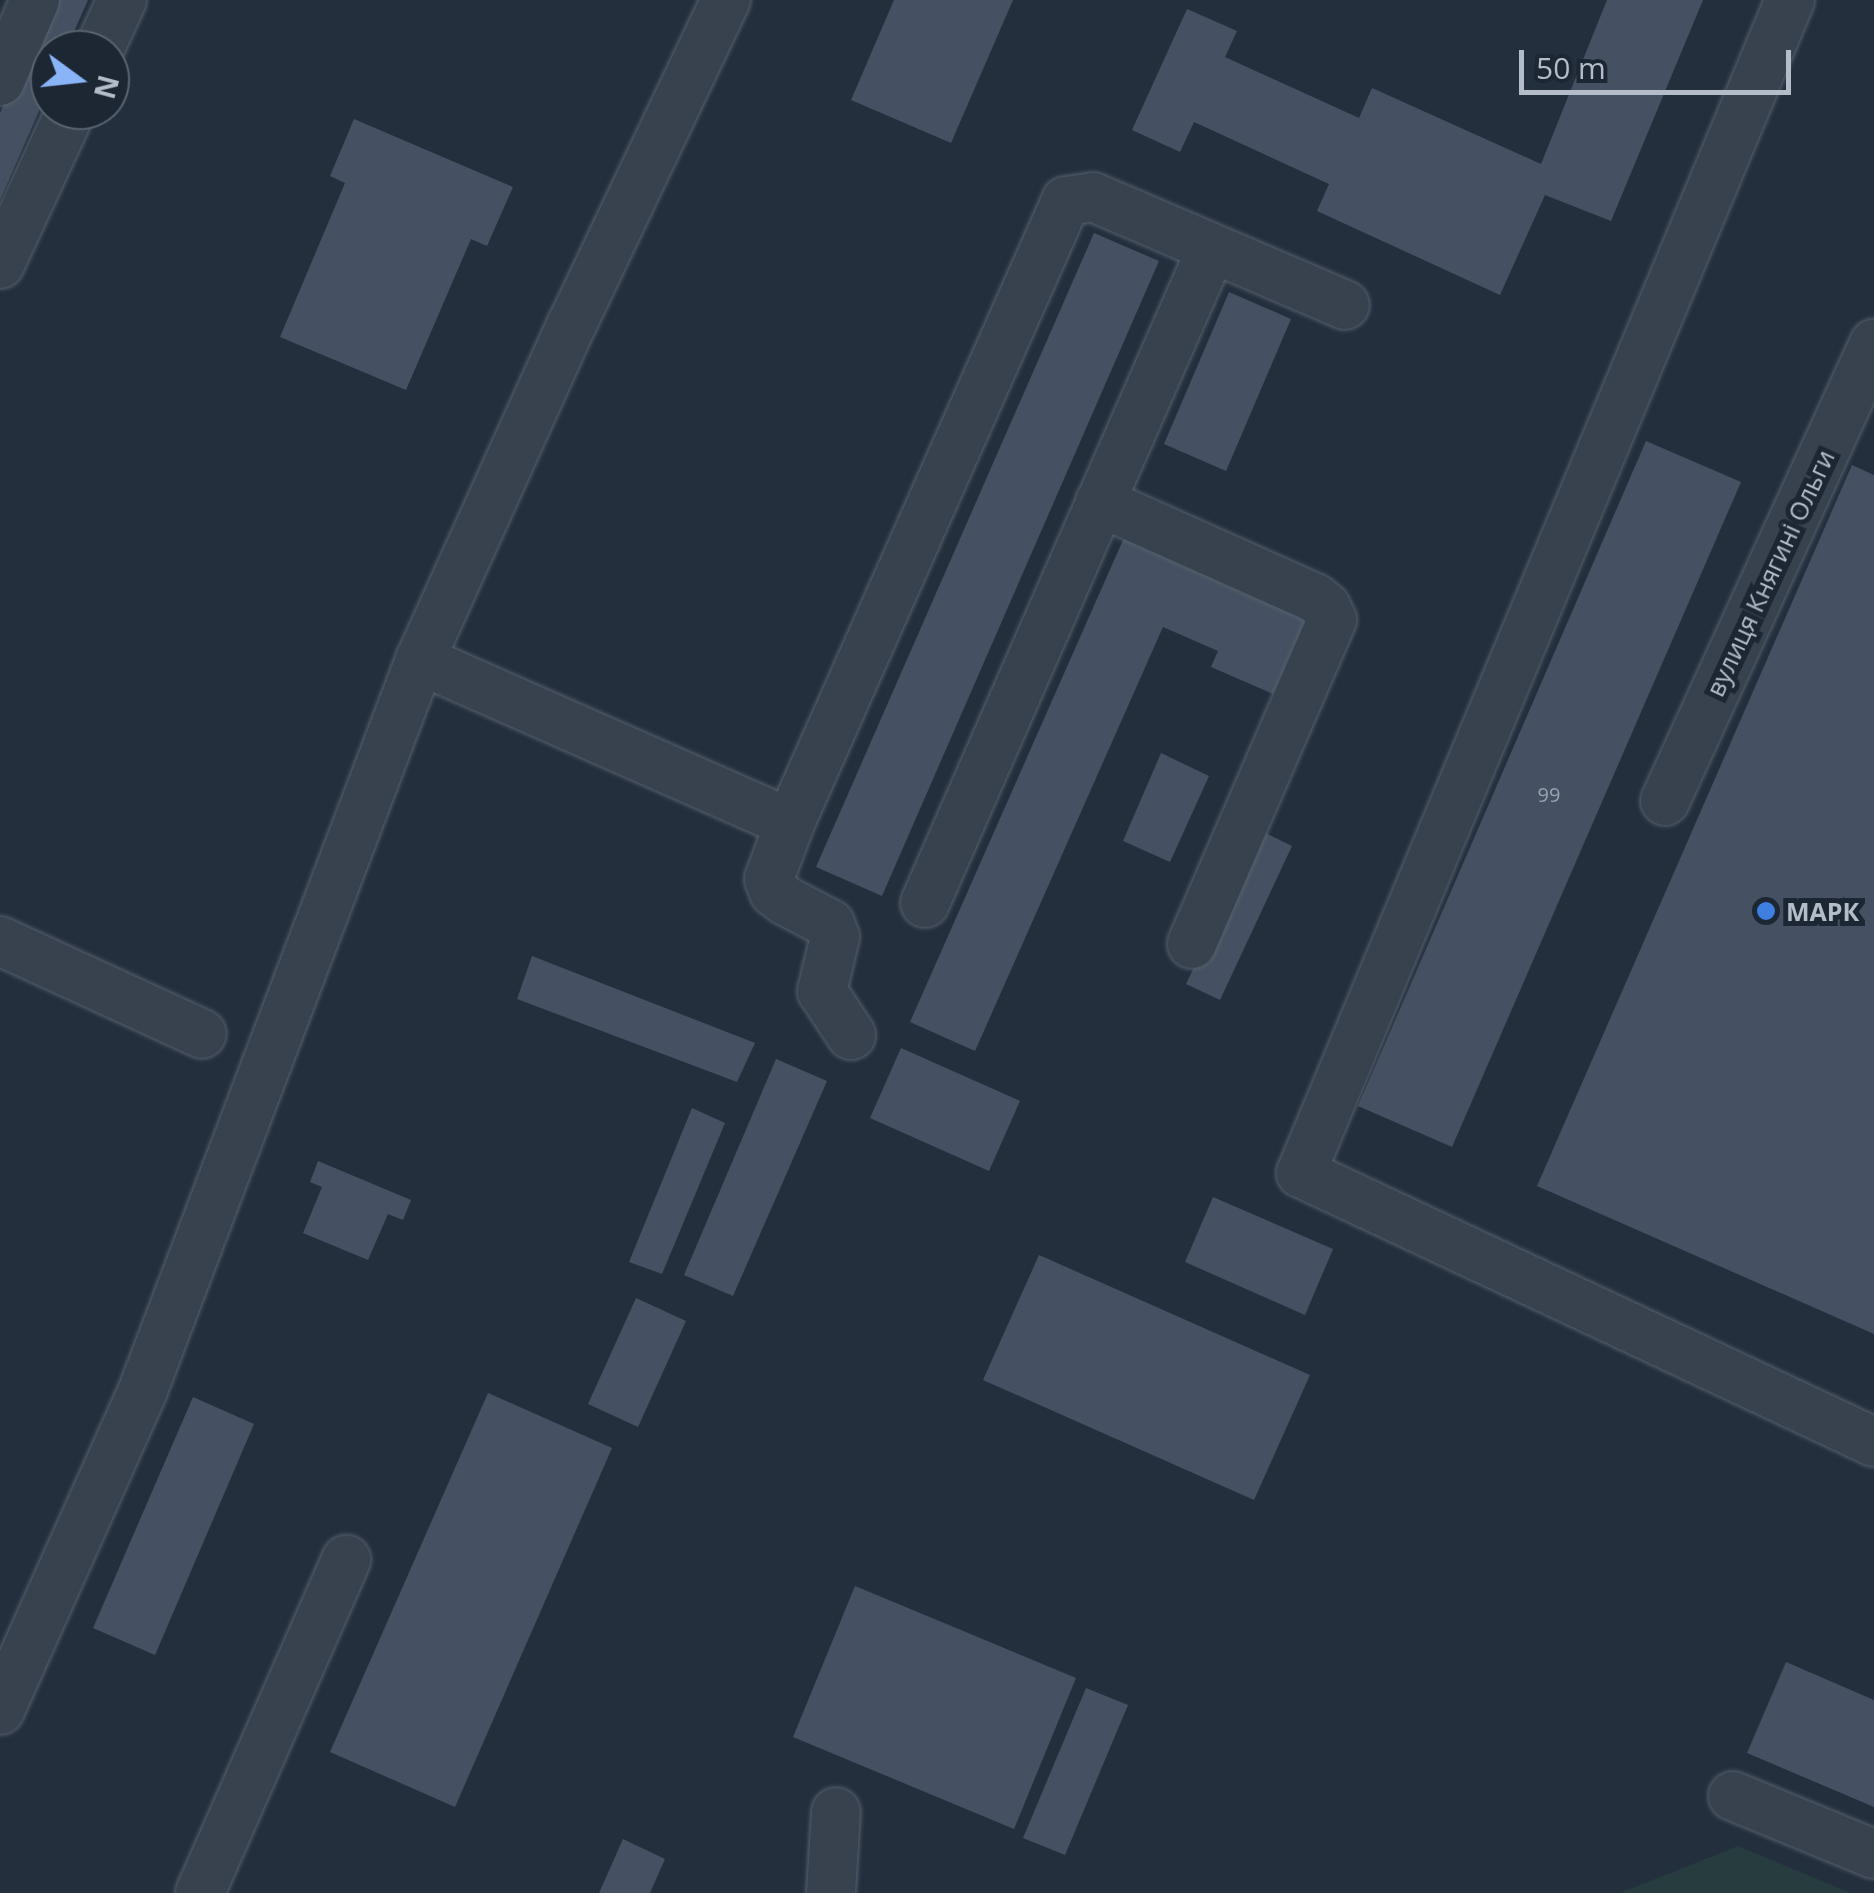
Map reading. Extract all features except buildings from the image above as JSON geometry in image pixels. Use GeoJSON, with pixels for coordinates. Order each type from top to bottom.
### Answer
{"type":"FeatureCollection","features":[{"type":"Feature","properties":{"kind":"street"},"geometry":{"type":"LineString","coordinates":[[0,80],[34,0]]}},
{"type":"Feature","properties":{"kind":"street"},"geometry":{"type":"LineString","coordinates":[[108,30],[122,0]]}},
{"type":"Feature","properties":{"kind":"street"},"geometry":{"type":"LineString","coordinates":[[0,1710],[143,1390],[420,660],[572,324],[726,0]]}},
{"type":"Feature","properties":{"kind":"street"},"geometry":{"type":"LineString","coordinates":[[1790,0],[1301,1173],[1874,1442]]}},
{"type":"Feature","properties":{"kind":"street"},"geometry":{"type":"LineString","coordinates":[[0,264],[62,130]]}},
{"type":"Feature","properties":{"kind":"street"},"geometry":{"type":"LineString","coordinates":[[851,1035],[822,991],[835,938],[830,924],[786,901],[774,892],[769,879],[790,822],[1058,212],[1066,201],[1093,198],[1346,305]]}},
{"type":"Feature","properties":{"kind":"street"},"geometry":{"type":"LineString","coordinates":[[925,903],[1212,248]]}},
{"type":"Feature","properties":{"kind":"street","name":"вулиця Княгині Ольги"},"geometry":{"type":"LineString","coordinates":[[1665,801],[1874,344]]}},
{"type":"Feature","properties":{"kind":"street"},"geometry":{"type":"LineString","coordinates":[[1100,502],[1316,598],[1326,606],[1332,620],[1192,944]]}},
{"type":"Feature","properties":{"kind":"street"},"geometry":{"type":"LineString","coordinates":[[420,660],[790,822]]}},
{"type":"Feature","properties":{"kind":"street"},"geometry":{"type":"LineString","coordinates":[[0,941],[202,1034]]}},
{"type":"Feature","properties":{"kind":"street"},"geometry":{"type":"LineString","coordinates":[[200,1893],[346,1560]]}},
{"type":"Feature","properties":{"kind":"street"},"geometry":{"type":"LineString","coordinates":[[1733,1796],[1874,1854]]}},
{"type":"Feature","properties":{"kind":"street"},"geometry":{"type":"LineString","coordinates":[[830,1893],[836,1812]]}},
{"type":"Feature","properties":{"kind":"green space"},"geometry":{"type":"Polygon","coordinates":[[[1738,1846],[1851,1893],[1620,1893],[1738,1846]]]}},
{"type":"Feature","properties":{"kind":"place","name":"МАРК"},"geometry":{"type":"Point","coordinates":[1766,911]}}]}
